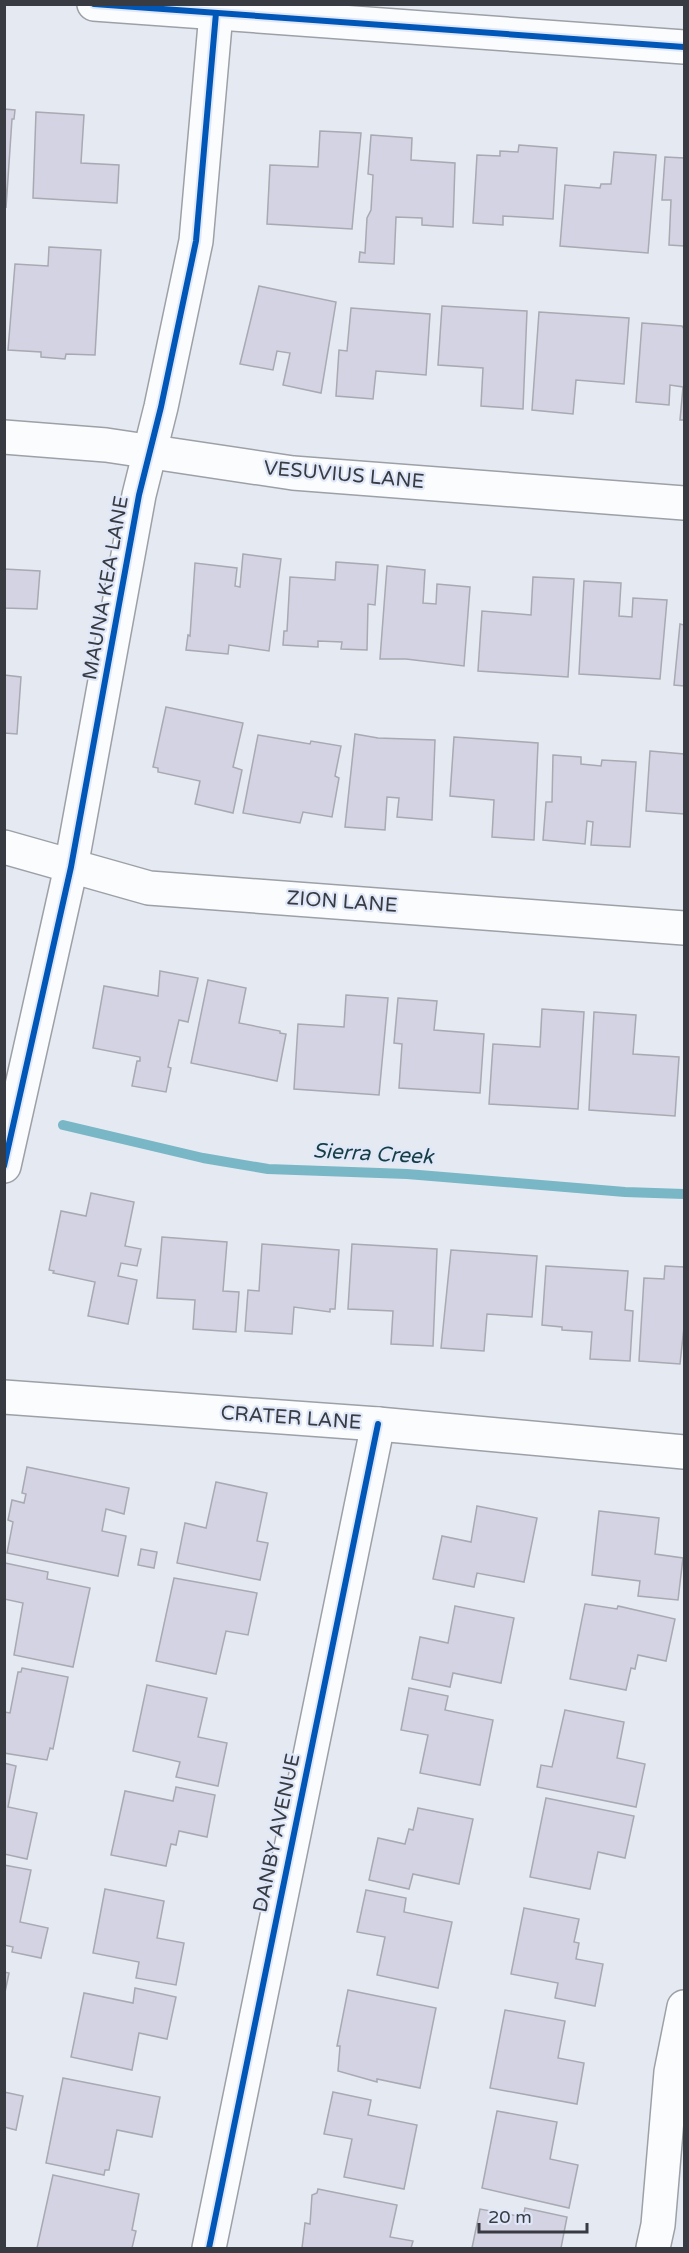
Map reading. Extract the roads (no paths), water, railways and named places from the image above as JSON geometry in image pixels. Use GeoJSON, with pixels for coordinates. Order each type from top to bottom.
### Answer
{"type":"FeatureCollection","features":[{"type":"Feature","properties":{"kind":"street"},"geometry":{"type":"LineString","coordinates":[[94,4],[216,13],[427,16],[684,47]]}},
{"type":"Feature","properties":{"kind":"street","name":"MAUNA KEA LANE"},"geometry":{"type":"LineString","coordinates":[[4,1166],[71,867],[140,495],[196,241],[216,13]]}},
{"type":"Feature","properties":{"kind":"street","name":"VESUVIUS LANE"},"geometry":{"type":"LineString","coordinates":[[4,437],[150,451],[292,473],[684,503]]}},
{"type":"Feature","properties":{"kind":"street","name":"ZION LANE"},"geometry":{"type":"LineString","coordinates":[[4,847],[149,888],[684,928]]}},
{"type":"Feature","properties":{"kind":"street","name":"CRATER LANE"},"geometry":{"type":"LineString","coordinates":[[4,1397],[378,1424],[684,1452]]}},
{"type":"Feature","properties":{"kind":"street","name":"DANBY AVENUE"},"geometry":{"type":"LineString","coordinates":[[209,2248],[378,1424]]}},
{"type":"Feature","properties":{"kind":"street"},"geometry":{"type":"LineString","coordinates":[[652,2248],[658,2225],[671,2073],[684,2007]]}},
{"type":"Feature","properties":{"kind":"waterway","name":"Sierra Creek"},"geometry":{"type":"LineString","coordinates":[[63,1125],[203,1158],[268,1169],[407,1174],[625,1192],[684,1194]]}}]}
